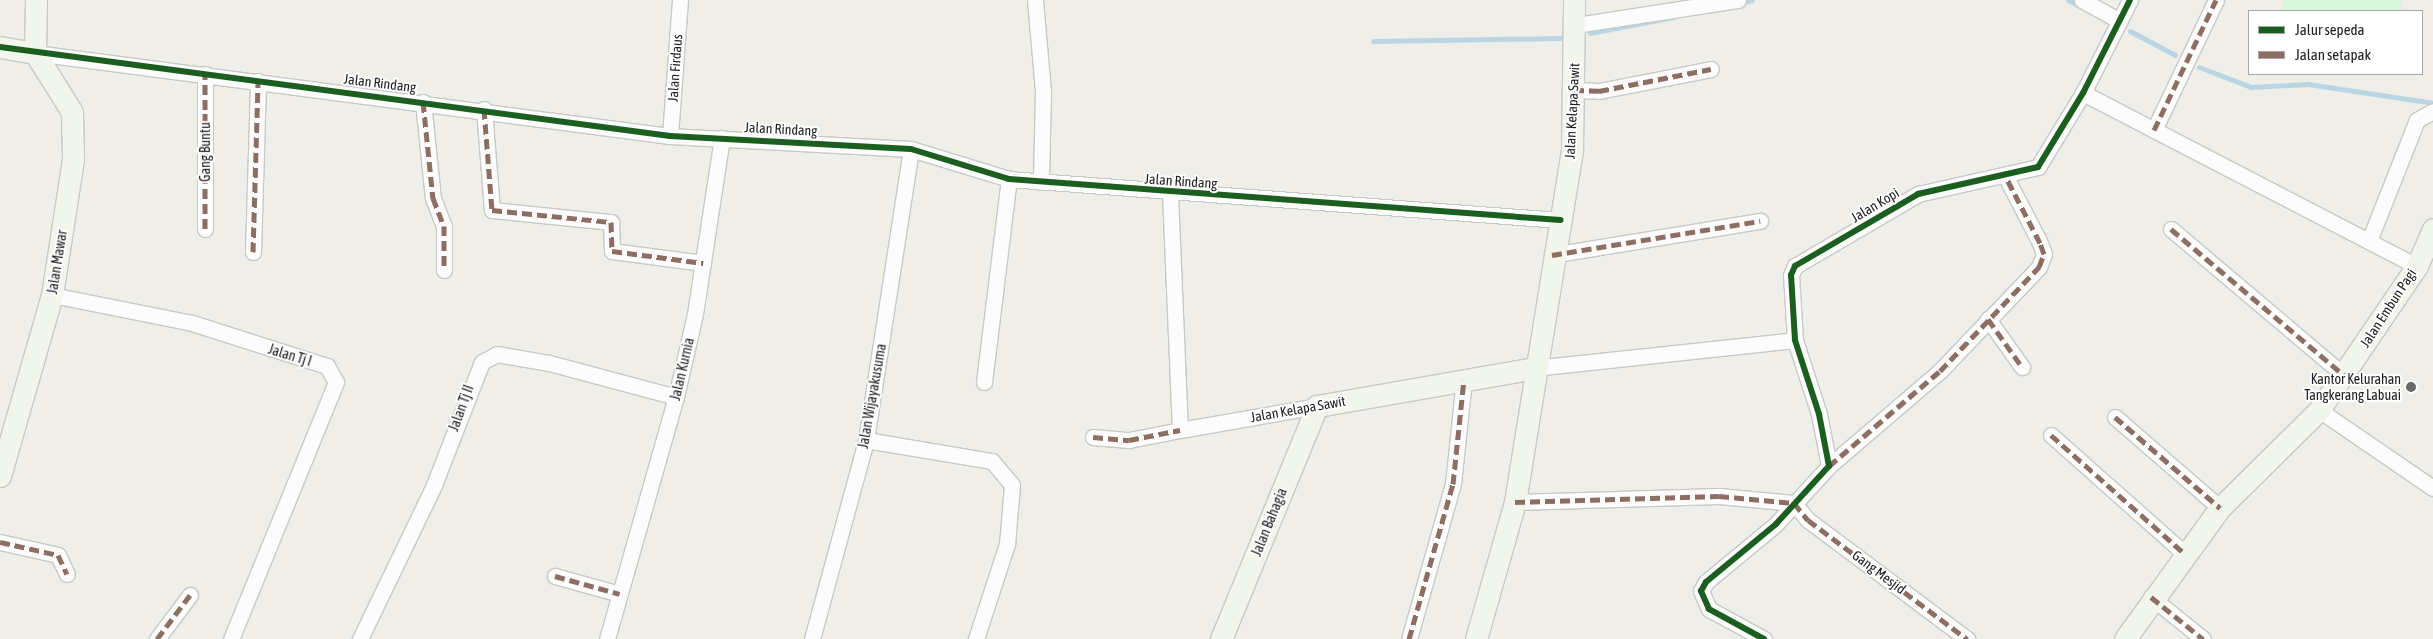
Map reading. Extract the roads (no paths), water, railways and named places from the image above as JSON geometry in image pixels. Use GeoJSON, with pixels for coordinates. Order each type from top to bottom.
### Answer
{"type":"FeatureCollection","features":[{"type":"Feature","properties":{"kind":"street"},"geometry":{"type":"LineString","coordinates":[[35,52],[36,0]]}},
{"type":"Feature","properties":{"kind":"street","name":"Jalan Firdaus"},"geometry":{"type":"LineString","coordinates":[[670,136],[680,0]]}},
{"type":"Feature","properties":{"kind":"street"},"geometry":{"type":"LineString","coordinates":[[1035,0],[1043,92],[1041,182]]}},
{"type":"Feature","properties":{"kind":"street","name":"Jalan Kelapa Sawit"},"geometry":{"type":"LineString","coordinates":[[1476,639],[1515,502],[1552,255],[1572,149],[1576,25],[1574,0]]}},
{"type":"Feature","properties":{"kind":"street"},"geometry":{"type":"LineString","coordinates":[[1576,25],[1738,0]]}},
{"type":"Feature","properties":{"kind":"street"},"geometry":{"type":"LineString","coordinates":[[2082,0],[2120,21]]}},
{"type":"Feature","properties":{"kind":"street","name":"Jalan Kopi"},"geometry":{"type":"LineString","coordinates":[[1829,466],[1819,414],[1795,340],[1791,275],[1795,266],[1918,194],[2006,177],[2038,167],[2084,93],[2130,0]]}},
{"type":"Feature","properties":{"kind":"street"},"geometry":{"type":"LineString","coordinates":[[2154,130],[2216,0]]}},
{"type":"Feature","properties":{"kind":"street","name":"Jalan Rindang"},"geometry":{"type":"LineString","coordinates":[[0,48],[484,109],[670,136],[911,149],[1009,179],[1560,220]]}},
{"type":"Feature","properties":{"kind":"street","name":"Jalan Mawar"},"geometry":{"type":"LineString","coordinates":[[0,476],[52,295],[74,159],[72,112],[35,52]]}},
{"type":"Feature","properties":{"kind":"street"},"geometry":{"type":"LineString","coordinates":[[1574,90],[1599,91],[1711,69]]}},
{"type":"Feature","properties":{"kind":"street","name":"Gang Buntu"},"geometry":{"type":"LineString","coordinates":[[205,74],[205,230]]}},
{"type":"Feature","properties":{"kind":"street"},"geometry":{"type":"LineString","coordinates":[[253,252],[258,81]]}},
{"type":"Feature","properties":{"kind":"street","name":"Jalan Embun Pagi"},"geometry":{"type":"LineString","coordinates":[[2084,93],[2417,266],[2319,410],[2220,508],[2151,597],[2125,639]]}},
{"type":"Feature","properties":{"kind":"street"},"geometry":{"type":"LineString","coordinates":[[423,102],[433,198],[444,226],[444,270]]}},
{"type":"Feature","properties":{"kind":"street"},"geometry":{"type":"LineString","coordinates":[[484,109],[492,210],[610,222],[612,251],[703,263]]}},
{"type":"Feature","properties":{"kind":"street"},"geometry":{"type":"LineString","coordinates":[[2369,241],[2417,120],[2433,111]]}},
{"type":"Feature","properties":{"kind":"street","name":"Jalan Kurnia"},"geometry":{"type":"LineString","coordinates":[[607,639],[676,398],[703,263],[722,138]]}},
{"type":"Feature","properties":{"kind":"street","name":"Jalan Wijayakusuma"},"geometry":{"type":"LineString","coordinates":[[812,639],[866,440],[911,149]]}},
{"type":"Feature","properties":{"kind":"street"},"geometry":{"type":"LineString","coordinates":[[1764,639],[1709,609],[1701,591],[1794,504],[1829,466],[1940,371],[2039,267],[2044,254],[2006,177]]}},
{"type":"Feature","properties":{"kind":"street"},"geometry":{"type":"LineString","coordinates":[[984,382],[1009,179]]}},
{"type":"Feature","properties":{"kind":"street"},"geometry":{"type":"LineString","coordinates":[[1170,192],[1180,430]]}},
{"type":"Feature","properties":{"kind":"street"},"geometry":{"type":"LineString","coordinates":[[1552,255],[1760,221]]}},
{"type":"Feature","properties":{"kind":"street"},"geometry":{"type":"LineString","coordinates":[[2170,229],[2344,374]]}},
{"type":"Feature","properties":{"kind":"street"},"geometry":{"type":"LineString","coordinates":[[2417,266],[2433,229]]}},
{"type":"Feature","properties":{"kind":"street","name":"Jalan Tj I"},"geometry":{"type":"LineString","coordinates":[[52,295],[192,323],[327,366],[336,382],[231,639]]}},
{"type":"Feature","properties":{"kind":"street"},"geometry":{"type":"LineString","coordinates":[[1988,319],[2022,367]]}},
{"type":"Feature","properties":{"kind":"street"},"geometry":{"type":"LineString","coordinates":[[1534,368],[1795,340]]}},
{"type":"Feature","properties":{"kind":"street","name":"Jalan Tj II"},"geometry":{"type":"LineString","coordinates":[[360,639],[434,485],[482,362],[497,354],[549,363],[676,398]]}},
{"type":"Feature","properties":{"kind":"street","name":"Jalan Kelapa Sawit"},"geometry":{"type":"LineString","coordinates":[[1094,437],[1137,439],[1534,368]]}},
{"type":"Feature","properties":{"kind":"street"},"geometry":{"type":"LineString","coordinates":[[1409,639],[1453,484],[1464,380]]}},
{"type":"Feature","properties":{"kind":"street","name":"Jalan Bahagia"},"geometry":{"type":"LineString","coordinates":[[1221,639],[1317,406]]}},
{"type":"Feature","properties":{"kind":"street"},"geometry":{"type":"LineString","coordinates":[[2319,410],[2433,488]]}},
{"type":"Feature","properties":{"kind":"street"},"geometry":{"type":"LineString","coordinates":[[2115,417],[2220,508]]}},
{"type":"Feature","properties":{"kind":"street"},"geometry":{"type":"LineString","coordinates":[[2051,435],[2185,554]]}},
{"type":"Feature","properties":{"kind":"street"},"geometry":{"type":"LineString","coordinates":[[866,440],[992,461],[1012,485],[1007,544],[976,639]]}},
{"type":"Feature","properties":{"kind":"street"},"geometry":{"type":"LineString","coordinates":[[1515,502],[1719,496],[1794,504]]}},
{"type":"Feature","properties":{"kind":"street","name":"Gang Mesjid"},"geometry":{"type":"LineString","coordinates":[[1794,504],[1808,520],[1968,639]]}},
{"type":"Feature","properties":{"kind":"street"},"geometry":{"type":"LineString","coordinates":[[0,542],[58,556],[67,574]]}},
{"type":"Feature","properties":{"kind":"street"},"geometry":{"type":"LineString","coordinates":[[554,576],[620,594]]}},
{"type":"Feature","properties":{"kind":"street"},"geometry":{"type":"LineString","coordinates":[[157,639],[190,595]]}},
{"type":"Feature","properties":{"kind":"street"},"geometry":{"type":"LineString","coordinates":[[2151,597],[2203,639]]}},
{"type":"Feature","properties":{"kind":"waterway"},"geometry":{"type":"LineString","coordinates":[[1740,3],[1752,0]]}},
{"type":"Feature","properties":{"kind":"waterway"},"geometry":{"type":"LineString","coordinates":[[2068,0],[2081,7]]}},
{"type":"Feature","properties":{"kind":"waterway"},"geometry":{"type":"LineString","coordinates":[[1590,33],[1673,17]]}},
{"type":"Feature","properties":{"kind":"waterway"},"geometry":{"type":"LineString","coordinates":[[2130,31],[2175,55]]}},
{"type":"Feature","properties":{"kind":"waterway"},"geometry":{"type":"LineString","coordinates":[[1373,41],[1561,38]]}},
{"type":"Feature","properties":{"kind":"waterway"},"geometry":{"type":"LineString","coordinates":[[2199,67],[2251,87],[2308,84],[2433,103]]}},
{"type":"Feature","properties":{"kind":"place","name":"Kantor Kelurahan Tangkerang Labuai"},"geometry":{"type":"Point","coordinates":[2411,387]}}]}
